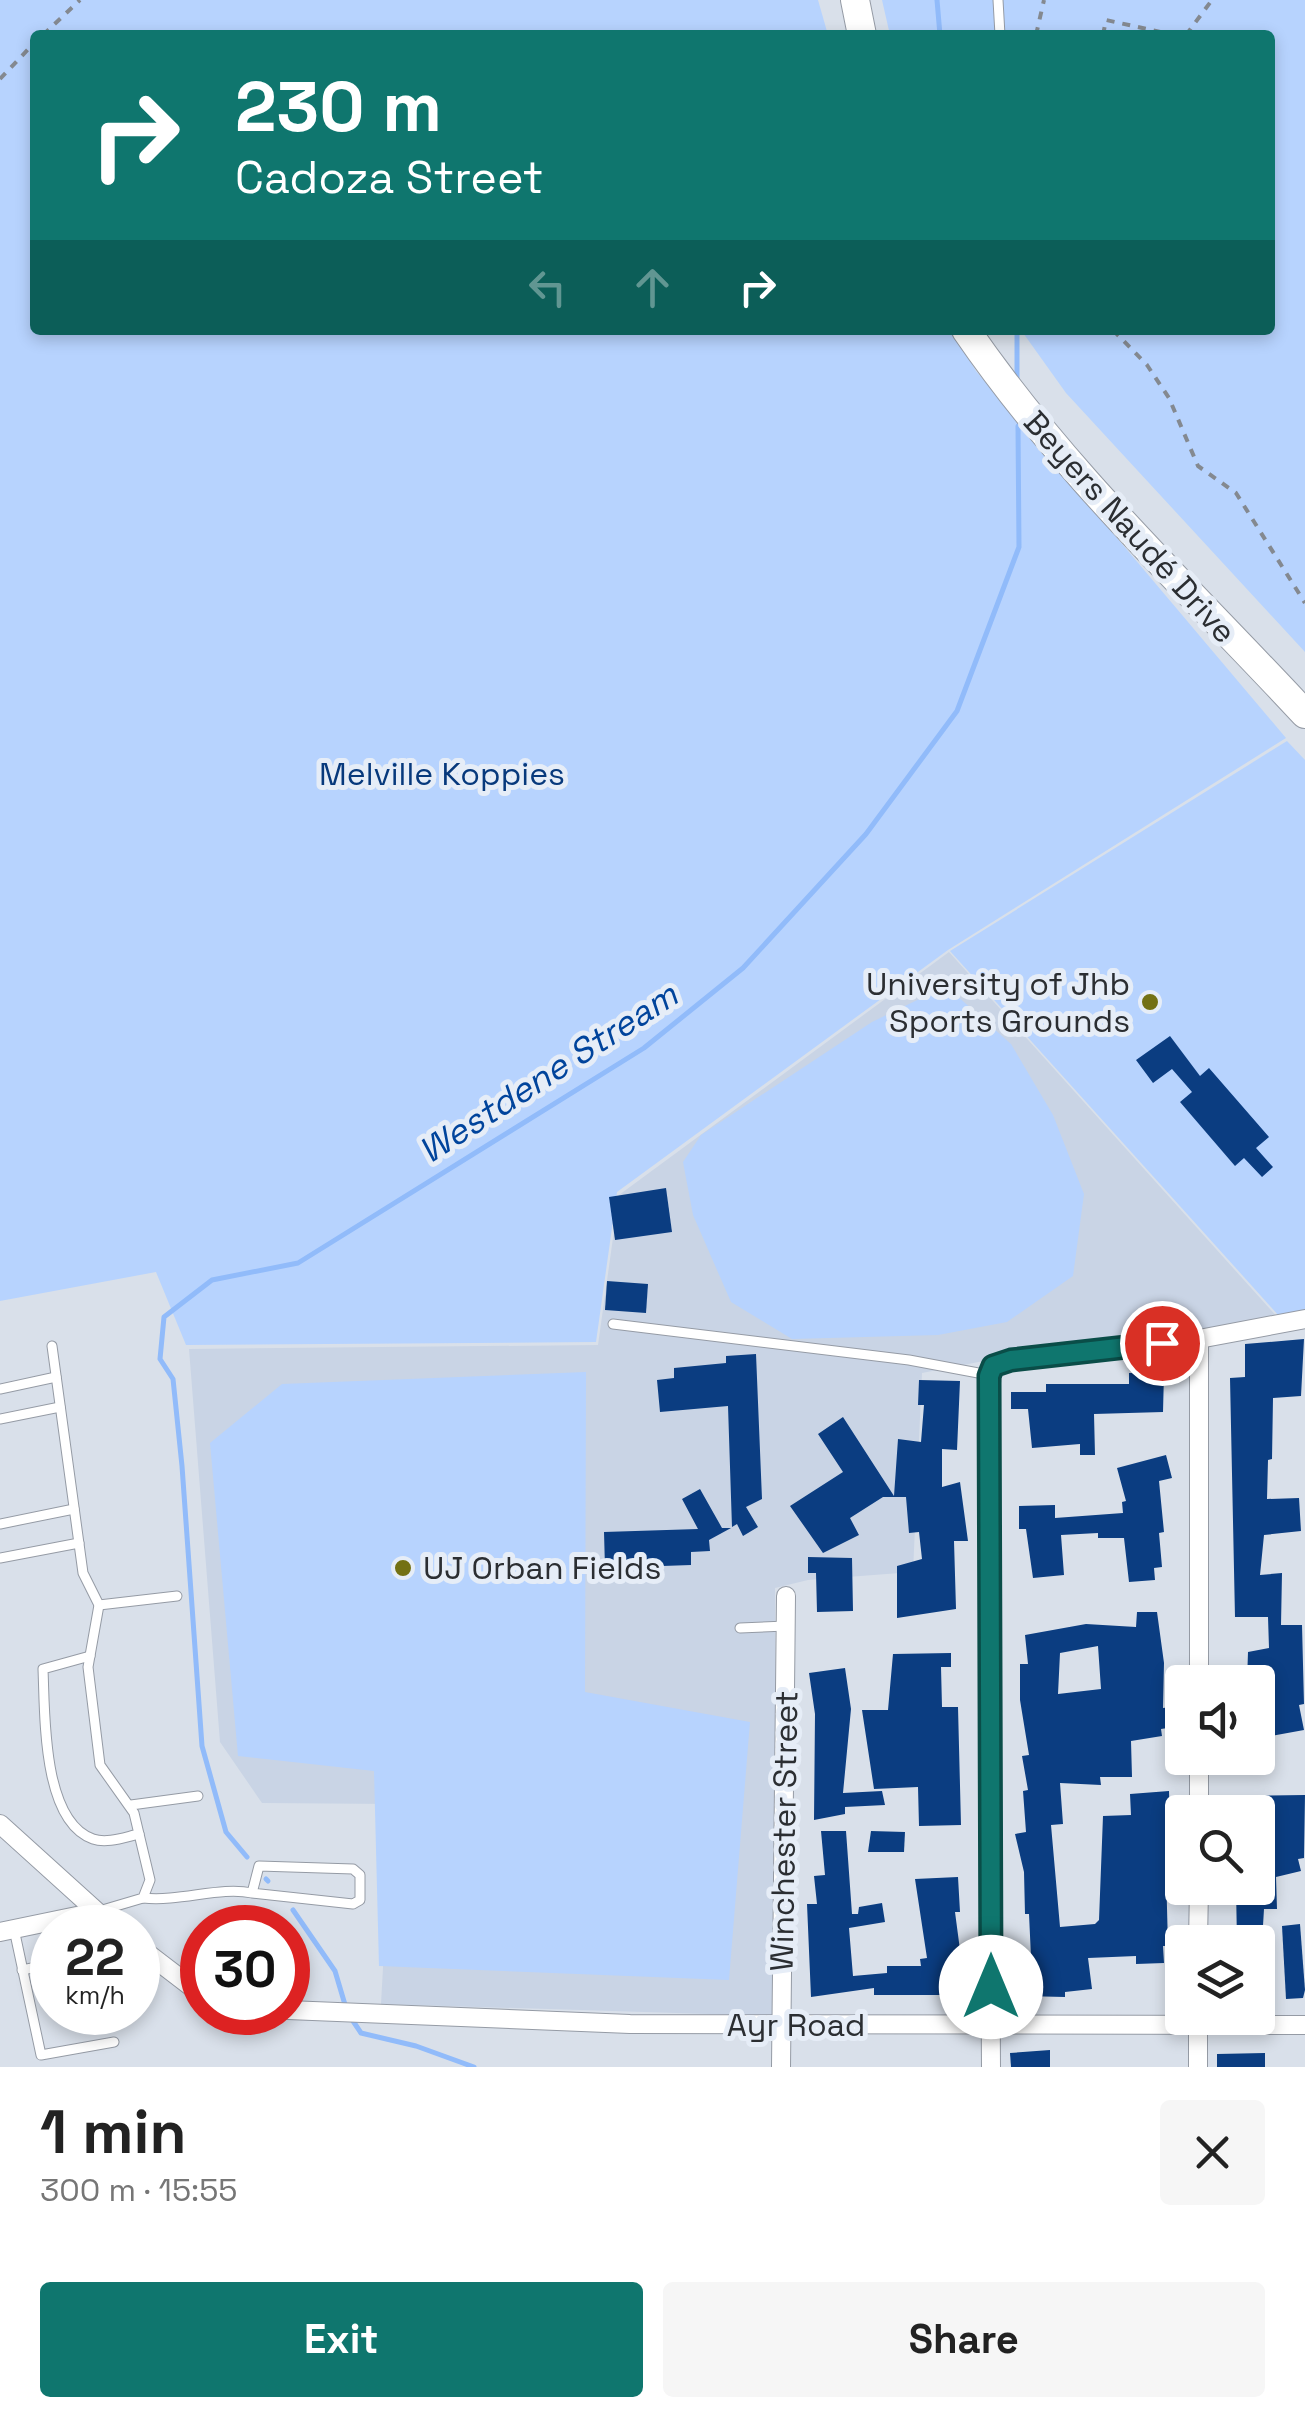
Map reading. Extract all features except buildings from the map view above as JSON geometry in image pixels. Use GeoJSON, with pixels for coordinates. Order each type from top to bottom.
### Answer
{"type":"FeatureCollection","features":[{"type":"Feature","properties":{"kind":"main road"},"geometry":{"type":"LineString","coordinates":[[837,0],[842,30]]}},
{"type":"Feature","properties":{"kind":"main road"},"geometry":{"type":"LineString","coordinates":[[855,0],[861,30]]}},
{"type":"Feature","properties":{"kind":"main road","name":"Beyers Naudé Drive"},"geometry":{"type":"LineString","coordinates":[[970,335],[1030,420],[1093,493],[1305,714]]}},
{"type":"Feature","properties":{"kind":"main road","name":"Beyers Naudé Drive"},"geometry":{"type":"LineString","coordinates":[[986,335],[1020,384],[1103,484],[1305,690]]}},
{"type":"Feature","properties":{"kind":"street"},"geometry":{"type":"LineString","coordinates":[[991,2067],[989,1376],[993,1366],[1011,1360],[1200,1339],[1305,1319]]}},
{"type":"Feature","properties":{"kind":"street"},"geometry":{"type":"LineString","coordinates":[[1199,1665],[1200,1339]]}},
{"type":"Feature","properties":{"kind":"street","name":"Winchester Street"},"geometry":{"type":"LineString","coordinates":[[780,2067],[786,1596]]}},
{"type":"Feature","properties":{"kind":"street"},"geometry":{"type":"LineString","coordinates":[[0,1824],[88,1905]]}},
{"type":"Feature","properties":{"kind":"street"},"geometry":{"type":"LineString","coordinates":[[160,1963],[180,1979]]}},
{"type":"Feature","properties":{"kind":"street","name":"Ayr Road"},"geometry":{"type":"LineString","coordinates":[[310,2011],[781,2025],[1165,2023]]}},
{"type":"Feature","properties":{"kind":"street","name":"Ayr Road"},"geometry":{"type":"LineString","coordinates":[[1275,2025],[1305,2026]]}},
{"type":"Feature","properties":{"kind":"street"},"geometry":{"type":"LineString","coordinates":[[1198,2035],[1198,2067]]}},
{"type":"Feature","properties":{"kind":"lane"},"geometry":{"type":"LineString","coordinates":[[998,0],[1000,30]]}},
{"type":"Feature","properties":{"kind":"lane"},"geometry":{"type":"LineString","coordinates":[[612,1324],[909,1360],[989,1376]]}},
{"type":"Feature","properties":{"kind":"lane"},"geometry":{"type":"LineString","coordinates":[[52,1346],[83,1573],[99,1605],[90,1656],[100,1766],[130,1805],[150,1880],[143,1898]]}},
{"type":"Feature","properties":{"kind":"lane"},"geometry":{"type":"LineString","coordinates":[[0,1389],[56,1377]]}},
{"type":"Feature","properties":{"kind":"lane"},"geometry":{"type":"LineString","coordinates":[[0,1419],[60,1407]]}},
{"type":"Feature","properties":{"kind":"lane"},"geometry":{"type":"LineString","coordinates":[[0,1524],[74,1509]]}},
{"type":"Feature","properties":{"kind":"lane"},"geometry":{"type":"LineString","coordinates":[[0,1558],[79,1543]]}},
{"type":"Feature","properties":{"kind":"lane"},"geometry":{"type":"LineString","coordinates":[[99,1605],[178,1596]]}},
{"type":"Feature","properties":{"kind":"lane"},"geometry":{"type":"LineString","coordinates":[[740,1628],[786,1626]]}},
{"type":"Feature","properties":{"kind":"lane"},"geometry":{"type":"LineString","coordinates":[[90,1656],[43,1669],[56,1799],[78,1832],[94,1839],[139,1834]]}},
{"type":"Feature","properties":{"kind":"lane"},"geometry":{"type":"LineString","coordinates":[[130,1805],[198,1796]]}},
{"type":"Feature","properties":{"kind":"lane"},"geometry":{"type":"LineString","coordinates":[[120,1905],[143,1898],[180,1901],[234,1891],[252,1893],[354,1904],[360,1900],[360,1876],[353,1869],[259,1866],[252,1893]]}},
{"type":"Feature","properties":{"kind":"lane"},"geometry":{"type":"LineString","coordinates":[[7,1931],[22,1970],[41,2055],[114,2042]]}},
{"type":"Feature","properties":{"kind":"lane"},"geometry":{"type":"LineString","coordinates":[[22,1970],[30,1968]]}},
{"type":"Feature","properties":{"kind":"path"},"geometry":{"type":"LineString","coordinates":[[47,30],[80,0]]}},
{"type":"Feature","properties":{"kind":"path"},"geometry":{"type":"LineString","coordinates":[[1037,30],[1044,0]]}},
{"type":"Feature","properties":{"kind":"path"},"geometry":{"type":"LineString","coordinates":[[1190,30],[1212,0]]}},
{"type":"Feature","properties":{"kind":"path"},"geometry":{"type":"LineString","coordinates":[[1105,30],[1106,20],[1151,30]]}},
{"type":"Feature","properties":{"kind":"path"},"geometry":{"type":"LineString","coordinates":[[0,79],[30,47]]}},
{"type":"Feature","properties":{"kind":"path"},"geometry":{"type":"LineString","coordinates":[[1118,335],[1147,366],[1169,398],[1198,466],[1236,493],[1305,603]]}},
{"type":"Feature","properties":{"kind":"shaded area"},"geometry":{"type":"Polygon","coordinates":[[[949,952],[1287,1328],[994,1359],[922,1373],[913,1572],[808,1580],[775,1588],[775,2016],[381,2004],[392,1804],[262,1803],[220,1742],[189,1349],[598,1345],[619,1195],[949,952]]]}},
{"type":"Feature","properties":{"kind":"green space","name":"Melville Koppies"},"geometry":{"type":"Polygon","coordinates":[[[0,0],[818,0],[827,30],[30,30],[30,335],[954,335],[976,371],[1286,738],[948,950],[617,1192],[596,1342],[186,1345],[156,1272],[0,1301],[0,0]]]}},
{"type":"Feature","properties":{"kind":"green space"},"geometry":{"type":"Polygon","coordinates":[[[882,0],[1305,0],[1305,652],[1066,393],[1025,335],[1275,335],[1275,30],[889,30],[882,0]]]}},
{"type":"Feature","properties":{"kind":"green space","name":"University of Jhb Sports Grounds"},"geometry":{"type":"Polygon","coordinates":[[[1287,741],[1305,760],[1305,1323],[1289,1327],[950,951],[1287,741]]]}},
{"type":"Feature","properties":{"kind":"green space"},"geometry":{"type":"Polygon","coordinates":[[[946,986],[1011,1044],[1053,1115],[1084,1194],[1073,1276],[1007,1322],[938,1335],[792,1339],[731,1302],[693,1215],[683,1162],[701,1135],[872,1022],[946,986]]]}},
{"type":"Feature","properties":{"kind":"green space","name":"UJ Orban Fields"},"geometry":{"type":"Polygon","coordinates":[[[586,1372],[585,1692],[750,1722],[729,1980],[379,1966],[374,1771],[238,1756],[210,1443],[282,1384],[586,1372]]]}},
{"type":"Feature","properties":{"kind":"waterway","name":"Westdene Stream"},"geometry":{"type":"LineString","coordinates":[[937,0],[940,30]]}},
{"type":"Feature","properties":{"kind":"waterway","name":"Westdene Stream"},"geometry":{"type":"LineString","coordinates":[[1017,335],[1017,378]]}},
{"type":"Feature","properties":{"kind":"waterway","name":"Westdene Stream"},"geometry":{"type":"LineString","coordinates":[[247,1857],[226,1832],[202,1746],[173,1379],[160,1359],[164,1317],[212,1280],[298,1263],[644,1048],[743,968],[866,834],[957,711],[1019,547],[1018,426]]}},
{"type":"Feature","properties":{"kind":"waterway"},"geometry":{"type":"LineString","coordinates":[[310,1935],[335,1971],[346,2008]]}},
{"type":"Feature","properties":{"kind":"waterway"},"geometry":{"type":"LineString","coordinates":[[351,2018],[361,2033],[416,2046],[474,2067]]}},
{"type":"Feature","properties":{"kind":"place","name":"University of Jhb Sports Grounds"},"geometry":{"type":"Point","coordinates":[1150,1002]}},
{"type":"Feature","properties":{"kind":"place","name":"UJ Orban Fields"},"geometry":{"type":"Point","coordinates":[403,1568]}},
{"type":"Feature","properties":{"kind":"route"},"geometry":{"type":"LineString","coordinates":[[991,1987],[989,1376],[993,1366],[1011,1360],[1162,1343]]}}]}
